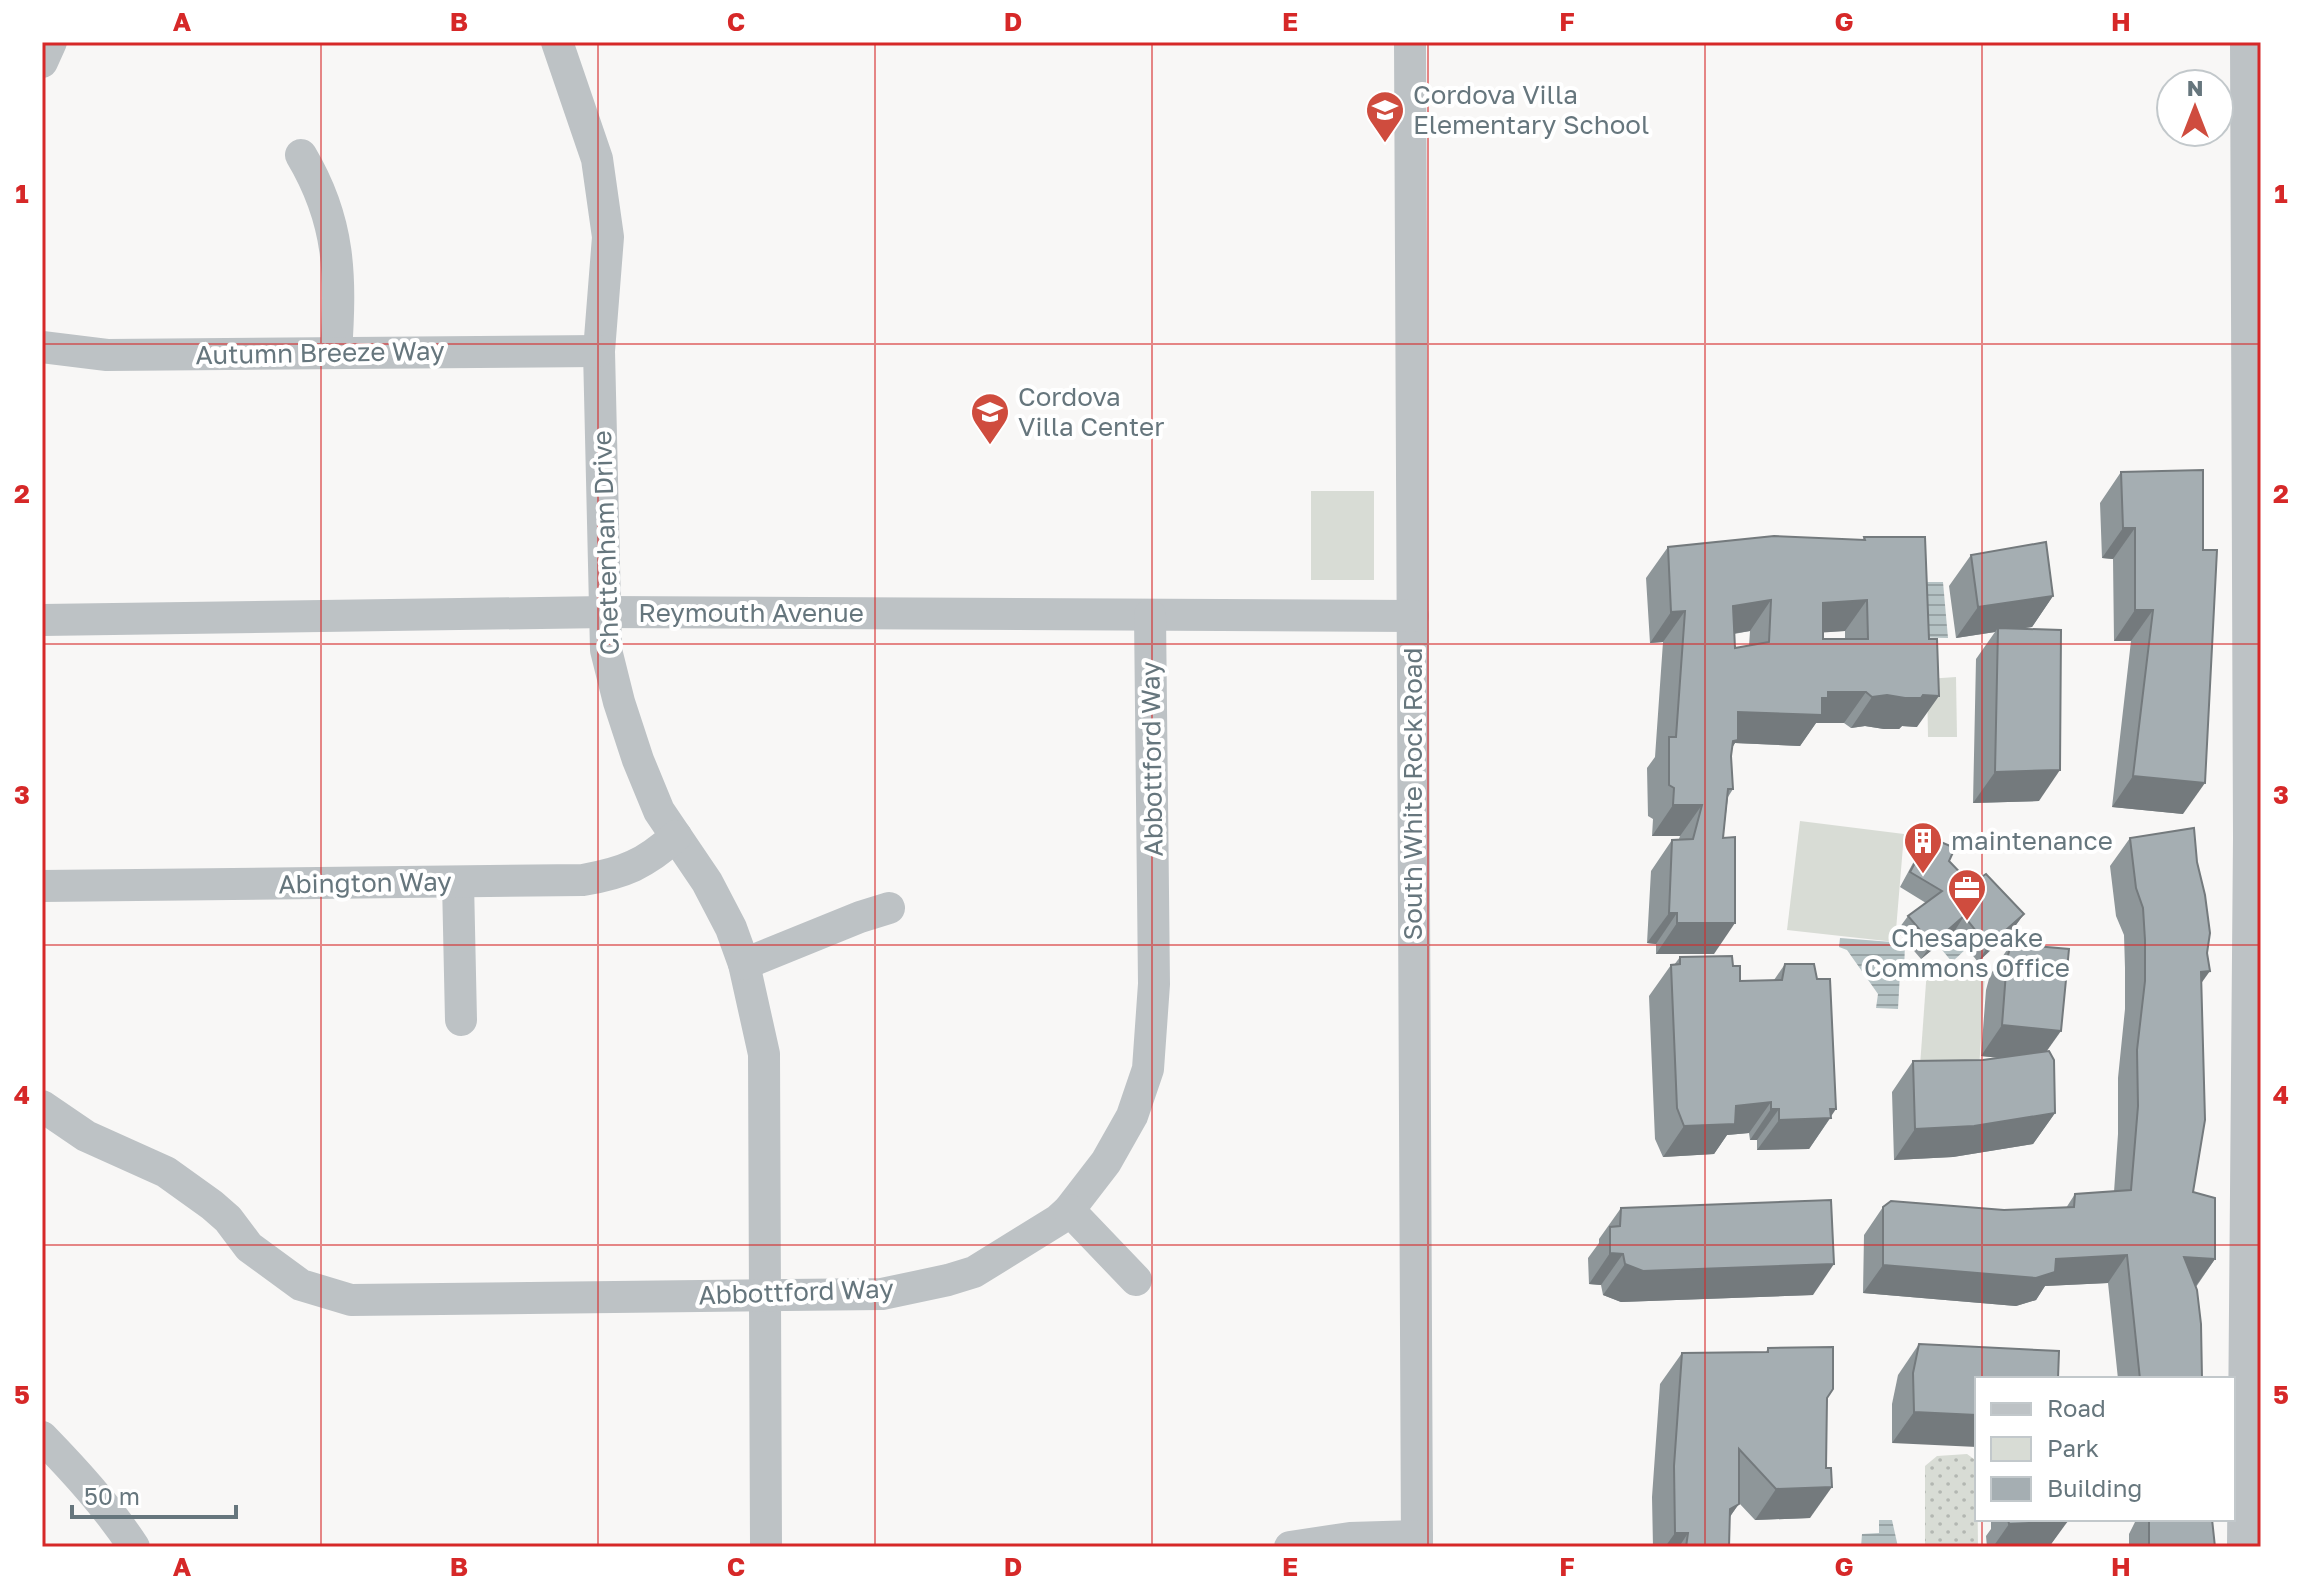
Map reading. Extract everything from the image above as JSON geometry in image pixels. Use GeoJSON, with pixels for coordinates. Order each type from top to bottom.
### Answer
{"type":"FeatureCollection","features":[{"type":"Feature","properties":{"kind":"street"},"geometry":{"type":"LineString","coordinates":[[42,62],[51,42]]}},
{"type":"Feature","properties":{"kind":"street","name":"Chettenham Drive"},"geometry":{"type":"LineString","coordinates":[[557,42],[597,159],[608,237],[599,351],[606,650],[638,760],[659,811],[707,882],[731,928],[744,964],[764,1054],[766,1547]]}},
{"type":"Feature","properties":{"kind":"street","name":"South White Rock Road"},"geometry":{"type":"LineString","coordinates":[[1410,42],[1417,1542]]}},
{"type":"Feature","properties":{"kind":"street"},"geometry":{"type":"LineString","coordinates":[[2243,1547],[2254,526],[2246,42]]}},
{"type":"Feature","properties":{"kind":"street"},"geometry":{"type":"LineString","coordinates":[[301,155],[323,196],[336,243],[340,295],[336,353]]}},
{"type":"Feature","properties":{"kind":"street","name":"Autumn Breeze Way"},"geometry":{"type":"LineString","coordinates":[[42,347],[107,355],[599,351]]}},
{"type":"Feature","properties":{"kind":"street","name":"Reymouth Avenue"},"geometry":{"type":"LineString","coordinates":[[42,620],[606,612],[1413,616]]}},
{"type":"Feature","properties":{"kind":"street","name":"Abbottford Way"},"geometry":{"type":"LineString","coordinates":[[42,1106],[86,1136],[166,1172],[228,1219],[249,1247],[301,1285],[351,1300],[882,1294],[974,1272],[1000,1258],[1069,1210],[1106,1162],[1132,1116],[1148,1069],[1154,984],[1150,615]]}},
{"type":"Feature","properties":{"kind":"street","name":"Abington Way"},"geometry":{"type":"LineString","coordinates":[[42,886],[583,880],[607,876],[651,858],[676,836]]}},
{"type":"Feature","properties":{"kind":"street"},"geometry":{"type":"LineString","coordinates":[[458,882],[461,1020]]}},
{"type":"Feature","properties":{"kind":"street"},"geometry":{"type":"LineString","coordinates":[[744,964],[889,908]]}},
{"type":"Feature","properties":{"kind":"street"},"geometry":{"type":"LineString","coordinates":[[1069,1210],[1136,1280]]}},
{"type":"Feature","properties":{"kind":"street"},"geometry":{"type":"LineString","coordinates":[[42,1437],[79,1474],[116,1519],[134,1547]]}},
{"type":"Feature","properties":{"kind":"street"},"geometry":{"type":"LineString","coordinates":[[1290,1547],[1350,1538],[1417,1542]]}},
{"type":"Feature","properties":{"kind":"green space"},"geometry":{"type":"Polygon","coordinates":[[[1311,491],[1374,491],[1374,580],[1311,580],[1311,491]]]}},
{"type":"Feature","properties":{"kind":"green space"},"geometry":{"type":"Polygon","coordinates":[[[1956,677],[1957,737],[1928,737],[1927,679],[1956,677]]]}},
{"type":"Feature","properties":{"kind":"green space"},"geometry":{"type":"Polygon","coordinates":[[[1800,821],[1904,834],[1895,942],[1787,930],[1800,821]]]}},
{"type":"Feature","properties":{"kind":"green space"},"geometry":{"type":"Polygon","coordinates":[[[1927,969],[1985,974],[1979,1070],[1920,1066],[1927,969]]]}},
{"type":"Feature","properties":{"kind":"green space"},"geometry":{"type":"Polygon","coordinates":[[[1967,1454],[1975,1461],[1978,1547],[1925,1547],[1925,1466],[1937,1456],[1967,1454]]]}},
{"type":"Feature","properties":{"kind":"shaded area"},"geometry":{"type":"Polygon","coordinates":[[[1917,582],[1943,582],[1948,638],[1907,637],[1917,582]]]}},
{"type":"Feature","properties":{"kind":"shaded area"},"geometry":{"type":"Polygon","coordinates":[[[1954,931],[1967,948],[1952,962],[1938,945],[1954,931]]]}},
{"type":"Feature","properties":{"kind":"shaded area"},"geometry":{"type":"Polygon","coordinates":[[[1840,938],[1905,943],[1898,1009],[1876,1008],[1878,994],[1847,950],[1839,947],[1840,938]]]}},
{"type":"Feature","properties":{"kind":"shaded area"},"geometry":{"type":"Polygon","coordinates":[[[1879,1520],[1892,1520],[1898,1547],[1861,1547],[1862,1534],[1879,1533],[1879,1520]]]}},
{"type":"Feature","properties":{"kind":"building"},"geometry":{"type":"Polygon","coordinates":[[[2203,470],[2203,550],[2217,550],[2205,783],[2133,776],[2153,610],[2135,610],[2135,528],[2123,528],[2121,472],[2203,470]]]}},
{"type":"Feature","properties":{"kind":"building"},"geometry":{"type":"Polygon","coordinates":[[[1774,536],[1865,540],[1864,537],[1925,537],[1929,639],[1937,639],[1939,696],[1872,697],[1866,692],[1828,692],[1828,698],[1822,698],[1822,715],[1738,712],[1738,740],[1733,741],[1731,756],[1733,789],[1728,789],[1723,838],[1735,837],[1735,923],[1677,923],[1677,913],[1669,913],[1672,840],[1693,839],[1702,805],[1673,805],[1674,788],[1669,785],[1669,737],[1676,737],[1685,611],[1671,612],[1668,547],[1774,536]],[[1771,600],[1733,606],[1735,648],[1769,642],[1771,600]],[[1867,600],[1823,603],[1823,639],[1868,639],[1867,600]]]}},
{"type":"Feature","properties":{"kind":"building"},"geometry":{"type":"Polygon","coordinates":[[[2046,542],[2053,596],[1978,607],[1971,555],[2046,542]]]}},
{"type":"Feature","properties":{"kind":"building"},"geometry":{"type":"Polygon","coordinates":[[[1998,628],[2061,630],[2060,770],[1995,772],[1998,628]]]}},
{"type":"Feature","properties":{"kind":"building"},"geometry":{"type":"Polygon","coordinates":[[[2194,828],[2197,862],[2205,895],[2210,933],[2207,953],[2210,971],[2201,972],[2205,1120],[2193,1192],[2215,1198],[2215,1259],[2184,1257],[2197,1290],[2202,1377],[2140,1377],[2127,1255],[2056,1259],[2055,1272],[2036,1278],[1883,1265],[1883,1207],[1891,1201],[2004,1210],[2074,1207],[2075,1194],[2131,1190],[2145,940],[2143,908],[2136,888],[2130,838],[2194,828]]]}},
{"type":"Feature","properties":{"kind":"building"},"geometry":{"type":"Polygon","coordinates":[[[1929,837],[1955,848],[1949,861],[1971,884],[1986,874],[2024,914],[1988,946],[1964,916],[1932,944],[1908,916],[1942,891],[1910,872],[1929,837]]]}},
{"type":"Feature","properties":{"kind":"building"},"geometry":{"type":"Polygon","coordinates":[[[2011,944],[2069,949],[2061,1031],[2002,1025],[2011,944]]]}},
{"type":"Feature","properties":{"kind":"building"},"geometry":{"type":"Polygon","coordinates":[[[1732,956],[1733,966],[1740,966],[1740,981],[1782,980],[1785,964],[1814,964],[1817,979],[1830,979],[1836,1109],[1830,1109],[1831,1118],[1779,1120],[1779,1109],[1771,1109],[1771,1102],[1736,1106],[1735,1124],[1684,1126],[1677,1108],[1671,965],[1680,964],[1680,957],[1732,956]]]}},
{"type":"Feature","properties":{"kind":"building"},"geometry":{"type":"Polygon","coordinates":[[[2049,1051],[2054,1060],[2055,1113],[1974,1126],[1915,1129],[1913,1061],[1983,1060],[2049,1051]]]}},
{"type":"Feature","properties":{"kind":"building"},"geometry":{"type":"Polygon","coordinates":[[[1831,1200],[1834,1264],[1643,1271],[1625,1264],[1623,1254],[1610,1253],[1610,1227],[1620,1226],[1621,1208],[1831,1200]]]}},
{"type":"Feature","properties":{"kind":"building"},"geometry":{"type":"Polygon","coordinates":[[[1919,1344],[2059,1351],[2058,1377],[1975,1377],[1975,1415],[1914,1412],[1913,1373],[1919,1344]]]}},
{"type":"Feature","properties":{"kind":"building"},"geometry":{"type":"Polygon","coordinates":[[[1833,1347],[1833,1389],[1827,1398],[1826,1468],[1831,1468],[1832,1487],[1776,1489],[1739,1449],[1739,1504],[1730,1509],[1729,1547],[1686,1547],[1688,1533],[1675,1533],[1674,1466],[1682,1353],[1768,1352],[1768,1348],[1833,1347]]]}},
{"type":"Feature","properties":{"kind":"building"},"geometry":{"type":"Polygon","coordinates":[[[2008,1521],[2068,1521],[2009,1524],[2008,1521]]]}},
{"type":"Feature","properties":{"kind":"building"},"geometry":{"type":"Polygon","coordinates":[[[2149,1521],[2212,1521],[2215,1547],[2149,1547],[2149,1521]]]}},
{"type":"Feature","properties":{"kind":"place","name":"Cordova Villa Elementary School"},"geometry":{"type":"Point","coordinates":[1385,144]}},
{"type":"Feature","properties":{"kind":"place","name":"Cordova Villa Center"},"geometry":{"type":"Point","coordinates":[990,446]}},
{"type":"Feature","properties":{"kind":"place","name":"maintenance"},"geometry":{"type":"Point","coordinates":[1923,875]}},
{"type":"Feature","properties":{"kind":"place","name":"Chesapeake Commons Office"},"geometry":{"type":"Point","coordinates":[1967,922]}}]}
